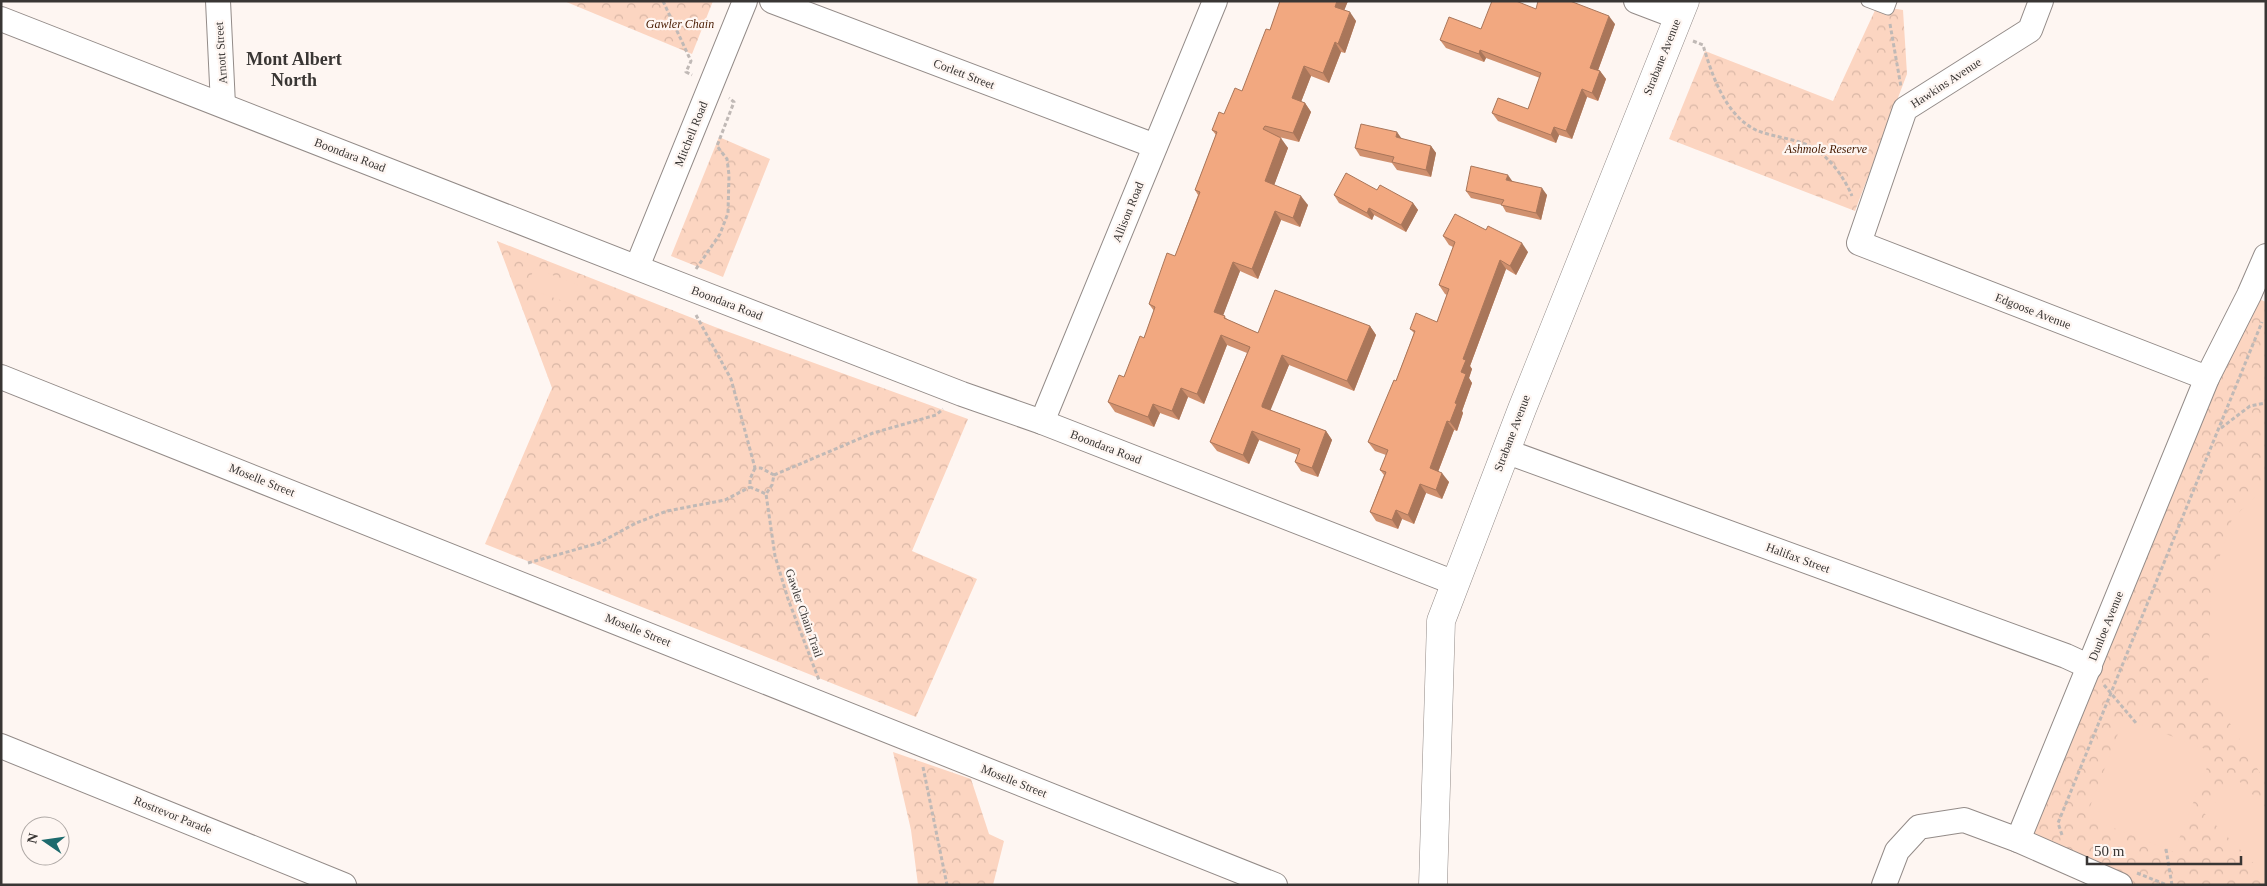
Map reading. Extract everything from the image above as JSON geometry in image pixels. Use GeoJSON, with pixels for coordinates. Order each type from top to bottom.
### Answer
{"type":"FeatureCollection","features":[{"type":"Feature","properties":{"kind":"street","name":"Arnott Street"},"geometry":{"type":"LineString","coordinates":[[218,1],[223,105]]}},
{"type":"Feature","properties":{"kind":"street","name":"Mitchell Road"},"geometry":{"type":"LineString","coordinates":[[637,268],[745,1]]}},
{"type":"Feature","properties":{"kind":"street","name":"Corlett Street"},"geometry":{"type":"LineString","coordinates":[[772,1],[1155,146]]}},
{"type":"Feature","properties":{"kind":"street","name":"Allison Road"},"geometry":{"type":"LineString","coordinates":[[1042,422],[1215,1]]}},
{"type":"Feature","properties":{"kind":"street"},"geometry":{"type":"LineString","coordinates":[[1636,1],[1678,17]]}},
{"type":"Feature","properties":{"kind":"street","name":"Hawkins Avenue"},"geometry":{"type":"LineString","coordinates":[[1858,243],[1906,110],[2030,30],[2042,1]]}},
{"type":"Feature","properties":{"kind":"street","name":"Strabane Avenue"},"geometry":{"type":"LineString","coordinates":[[1433,885],[1441,621],[1505,451],[1678,17]]}},
{"type":"Feature","properties":{"kind":"street","name":"Boondara Road"},"geometry":{"type":"LineString","coordinates":[[1,19],[637,268],[962,394],[1042,422],[1455,583]]}},
{"type":"Feature","properties":{"kind":"street","name":"Edgoose Avenue"},"geometry":{"type":"LineString","coordinates":[[1858,243],[2207,378]]}},
{"type":"Feature","properties":{"kind":"street","name":"Dunloe Avenue"},"geometry":{"type":"LineString","coordinates":[[2018,840],[2207,378],[2249,295],[2266,256]]}},
{"type":"Feature","properties":{"kind":"street","name":"Moselle Street"},"geometry":{"type":"LineString","coordinates":[[1,377],[510,578],[1274,885]]}},
{"type":"Feature","properties":{"kind":"street","name":"Halifax Street"},"geometry":{"type":"LineString","coordinates":[[1505,451],[2066,656],[2090,667]]}},
{"type":"Feature","properties":{"kind":"street","name":"Rostrevor Parade"},"geometry":{"type":"LineString","coordinates":[[1,746],[344,885]]}},
{"type":"Feature","properties":{"kind":"street"},"geometry":{"type":"LineString","coordinates":[[1884,885],[1897,851],[1919,827],[1964,820],[2114,879]]}},
{"type":"Feature","properties":{"kind":"lane"},"geometry":{"type":"LineString","coordinates":[[1867,1],[1889,5]]}},
{"type":"Feature","properties":{"kind":"path"},"geometry":{"type":"LineString","coordinates":[[663,1],[691,61],[686,72],[711,85],[734,102],[717,146],[727,159],[729,175],[728,213],[720,234],[696,267],[689,288],[698,322],[731,379],[755,468],[750,479],[750,487]]}},
{"type":"Feature","properties":{"kind":"path"},"geometry":{"type":"LineString","coordinates":[[1889,5],[1906,110]]}},
{"type":"Feature","properties":{"kind":"path"},"geometry":{"type":"LineString","coordinates":[[1678,17],[1703,45],[1715,84],[1736,113],[1755,129],[1814,148],[1845,179],[1853,198],[1871,206]]}},
{"type":"Feature","properties":{"kind":"path"},"geometry":{"type":"LineString","coordinates":[[2065,842],[2058,823],[2266,313]]}},
{"type":"Feature","properties":{"kind":"path"},"geometry":{"type":"LineString","coordinates":[[774,475],[873,433],[936,415],[962,394]]}},
{"type":"Feature","properties":{"kind":"path"},"geometry":{"type":"LineString","coordinates":[[2220,428],[2250,406],[2266,403]]}},
{"type":"Feature","properties":{"kind":"path"},"geometry":{"type":"LineString","coordinates":[[755,468],[761,468],[774,475]]}},
{"type":"Feature","properties":{"kind":"path"},"geometry":{"type":"LineString","coordinates":[[750,487],[766,494],[772,485],[774,475]]}},
{"type":"Feature","properties":{"kind":"path"},"geometry":{"type":"LineString","coordinates":[[510,578],[527,563],[599,543],[636,523],[667,510],[726,500],[750,487]]}},
{"type":"Feature","properties":{"kind":"path","name":"Gawler Chain Trail"},"geometry":{"type":"LineString","coordinates":[[766,494],[775,556],[785,591],[821,684]]}},
{"type":"Feature","properties":{"kind":"path"},"geometry":{"type":"LineString","coordinates":[[2090,667],[2136,722]]}},
{"type":"Feature","properties":{"kind":"path"},"geometry":{"type":"LineString","coordinates":[[917,743],[947,885]]}},
{"type":"Feature","properties":{"kind":"path"},"geometry":{"type":"LineString","coordinates":[[2166,848],[2172,885]]}},
{"type":"Feature","properties":{"kind":"path"},"geometry":{"type":"LineString","coordinates":[[2114,879],[2167,885]]}},
{"type":"Feature","properties":{"kind":"green space","name":"Gawler Chain"},"geometry":{"type":"Polygon","coordinates":[[[564,1],[713,1],[692,54],[564,1]]]}},
{"type":"Feature","properties":{"kind":"green space","name":"Ashmole Reserve"},"geometry":{"type":"Polygon","coordinates":[[[1877,6],[1903,10],[1907,74],[1855,211],[1669,139],[1705,51],[1833,101],[1877,6]]]}},
{"type":"Feature","properties":{"kind":"green space"},"geometry":{"type":"Polygon","coordinates":[[[719,137],[770,159],[723,277],[671,256],[719,137]]]}},
{"type":"Feature","properties":{"kind":"green space"},"geometry":{"type":"Polygon","coordinates":[[[497,241],[715,327],[968,419],[912,551],[977,579],[916,717],[485,544],[552,388],[497,241]]]}},
{"type":"Feature","properties":{"kind":"green space"},"geometry":{"type":"Polygon","coordinates":[[[534,268],[578,285],[571,304],[527,288],[534,268]]]}},
{"type":"Feature","properties":{"kind":"green space"},"geometry":{"type":"Polygon","coordinates":[[[2249,295],[2266,302],[2266,885],[2120,885],[2018,840],[2249,295]]]}},
{"type":"Feature","properties":{"kind":"green space"},"geometry":{"type":"Polygon","coordinates":[[[2266,486],[2266,783],[2208,687],[2211,583],[2232,519],[2266,486]]]}},
{"type":"Feature","properties":{"kind":"green space"},"geometry":{"type":"Polygon","coordinates":[[[2124,718],[2213,752],[2174,852],[2086,817],[2124,718]]]}},
{"type":"Feature","properties":{"kind":"green space"},"geometry":{"type":"Polygon","coordinates":[[[893,752],[971,779],[989,834],[1004,841],[993,885],[918,885],[911,830],[893,752]]]}},
{"type":"Feature","properties":{"kind":"green space"},"geometry":{"type":"Polygon","coordinates":[[[2238,780],[2266,808],[2266,876],[2204,813],[2238,780]]]}},
{"type":"Feature","properties":{"kind":"building"},"geometry":{"type":"Polygon","coordinates":[[[1280,1],[1337,1],[1335,7],[1350,12],[1338,44],[1335,42],[1323,73],[1304,66],[1292,98],[1305,103],[1293,133],[1265,126],[1263,129],[1281,138],[1265,181],[1301,196],[1293,218],[1275,211],[1252,269],[1233,262],[1214,312],[1258,333],[1275,290],[1370,326],[1347,381],[1282,355],[1262,407],[1326,431],[1312,468],[1295,462],[1300,449],[1252,431],[1243,455],[1210,442],[1250,347],[1221,335],[1197,394],[1181,388],[1172,411],[1153,404],[1148,417],[1108,402],[1119,375],[1124,377],[1140,336],[1144,338],[1155,307],[1149,304],[1167,253],[1175,256],[1200,192],[1195,190],[1217,132],[1212,130],[1219,112],[1224,114],[1235,88],[1242,91],[1266,29],[1270,30],[1280,1]]]}},
{"type":"Feature","properties":{"kind":"building"},"geometry":{"type":"Polygon","coordinates":[[[1492,1],[1516,1],[1536,9],[1538,1],[1570,1],[1609,16],[1590,68],[1600,71],[1592,93],[1582,89],[1566,131],[1554,127],[1551,135],[1492,113],[1498,98],[1528,109],[1541,73],[1480,50],[1479,54],[1440,40],[1449,17],[1481,29],[1492,1]]]}},
{"type":"Feature","properties":{"kind":"building"},"geometry":{"type":"Polygon","coordinates":[[[1361,124],[1397,132],[1396,137],[1431,146],[1426,170],[1392,162],[1394,157],[1355,148],[1361,124]]]}},
{"type":"Feature","properties":{"kind":"building"},"geometry":{"type":"Polygon","coordinates":[[[1471,166],[1508,175],[1506,180],[1542,188],[1536,213],[1501,205],[1504,200],[1466,191],[1471,166]]]}},
{"type":"Feature","properties":{"kind":"building"},"geometry":{"type":"Polygon","coordinates":[[[1346,173],[1377,190],[1380,185],[1413,203],[1401,225],[1369,208],[1367,213],[1334,195],[1346,173]]]}},
{"type":"Feature","properties":{"kind":"building"},"geometry":{"type":"Polygon","coordinates":[[[1455,214],[1486,230],[1488,226],[1522,243],[1510,266],[1500,260],[1463,359],[1466,360],[1461,372],[1466,374],[1455,403],[1457,404],[1450,422],[1447,421],[1430,468],[1442,473],[1436,490],[1420,484],[1408,515],[1396,510],[1392,520],[1370,512],[1386,472],[1380,470],[1388,450],[1368,442],[1394,380],[1396,381],[1415,331],[1410,329],[1416,313],[1437,322],[1449,289],[1439,285],[1455,242],[1443,236],[1455,214]]]}},
{"type":"Feature","properties":{"kind":"district","name":"Mont Albert North"},"geometry":{"type":"Point","coordinates":[294,69]}}]}
